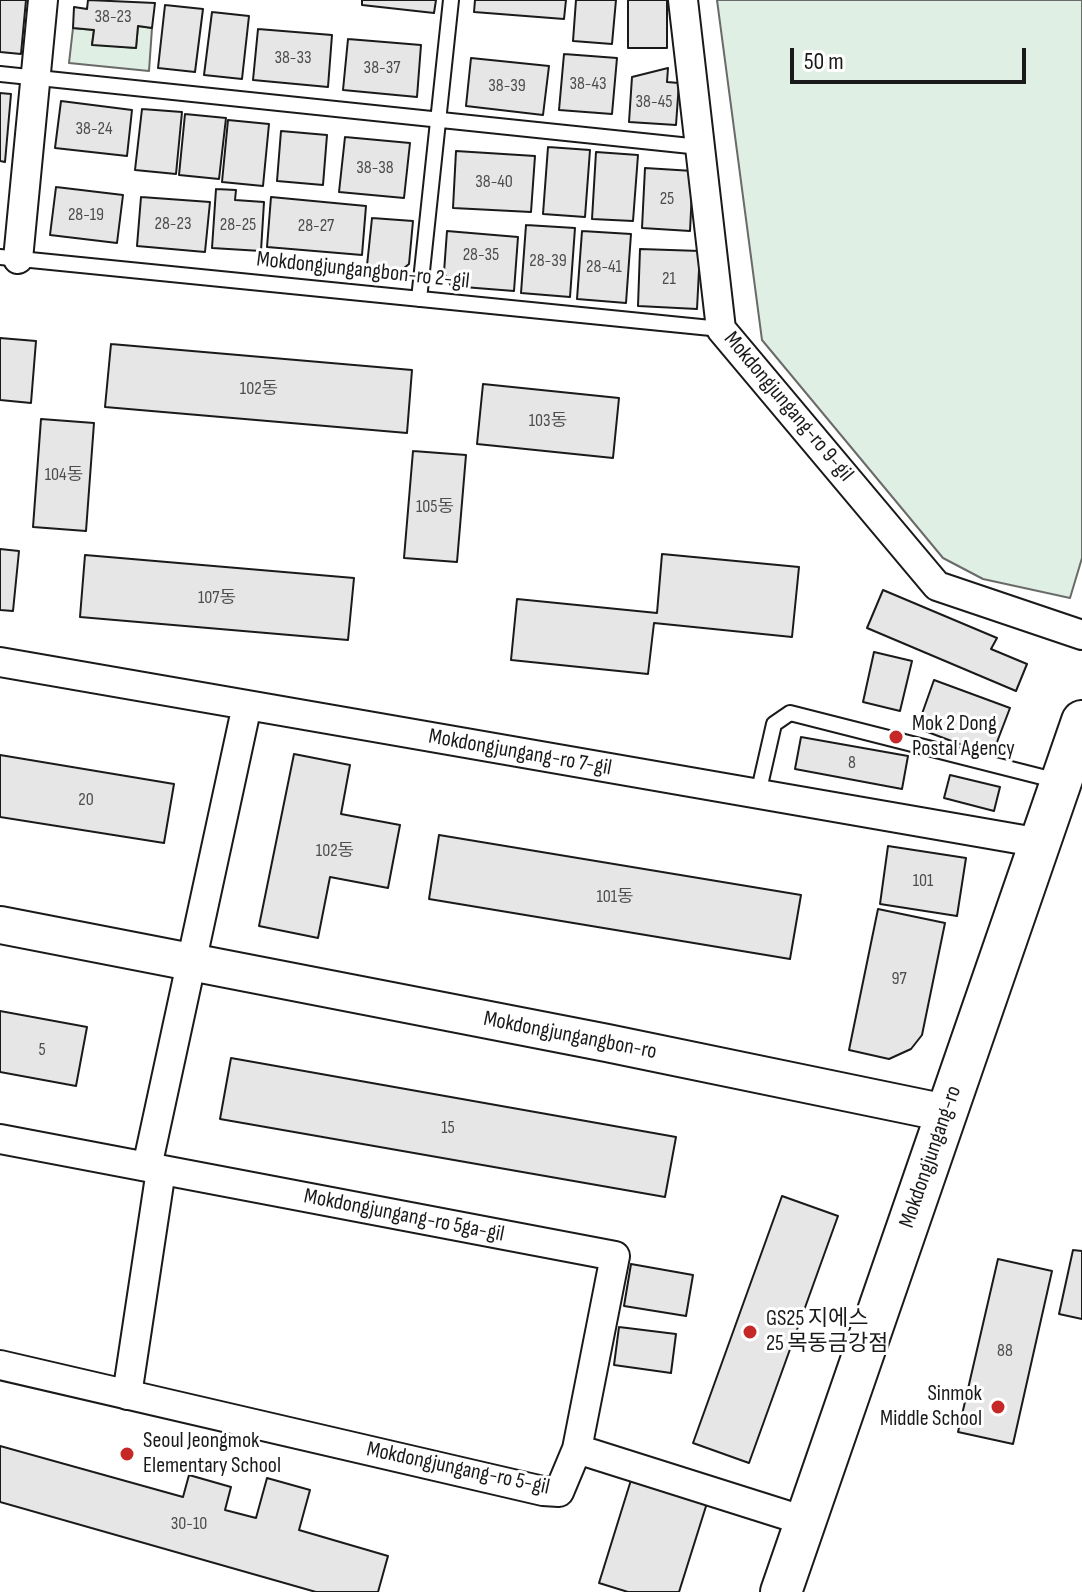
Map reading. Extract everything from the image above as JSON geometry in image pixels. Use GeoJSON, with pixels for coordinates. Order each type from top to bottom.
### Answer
{"type":"FeatureCollection","features":[{"type":"Feature","properties":{"kind":"main road","name":"Mokdongjungang-ro"},"geometry":{"type":"LineString","coordinates":[[781,1592],[1082,721]]}},
{"type":"Feature","properties":{"kind":"street"},"geometry":{"type":"LineString","coordinates":[[9,258],[43,0]]}},
{"type":"Feature","properties":{"kind":"street","name":"Mokdongjungang-ro 9-gil"},"geometry":{"type":"LineString","coordinates":[[683,0],[721,329],[937,586],[1082,635]]}},
{"type":"Feature","properties":{"kind":"street","name":"Mokdongjungang-ro 7-gil"},"geometry":{"type":"LineString","coordinates":[[0,662],[1041,843]]}},
{"type":"Feature","properties":{"kind":"street"},"geometry":{"type":"LineString","coordinates":[[127,1395],[154,1169],[192,963],[247,705]]}},
{"type":"Feature","properties":{"kind":"street","name":"Mokdongjungangbon-ro"},"geometry":{"type":"LineString","coordinates":[[0,925],[577,1037],[946,1113]]}},
{"type":"Feature","properties":{"kind":"street","name":"Mokdongjungang-ro 5ga-gil"},"geometry":{"type":"LineString","coordinates":[[0,1139],[615,1256],[577,1449]]}},
{"type":"Feature","properties":{"kind":"street","name":"Mokdongjungang-ro 5-gil"},"geometry":{"type":"LineString","coordinates":[[0,1365],[543,1491],[559,1492],[577,1449]]}},
{"type":"Feature","properties":{"kind":"street"},"geometry":{"type":"LineString","coordinates":[[577,1449],[805,1521]]}},
{"type":"Feature","properties":{"kind":"lane"},"geometry":{"type":"LineString","coordinates":[[419,299],[451,0]]}},
{"type":"Feature","properties":{"kind":"lane"},"geometry":{"type":"LineString","coordinates":[[0,74],[700,147]]}},
{"type":"Feature","properties":{"kind":"lane","name":"Mokdongjungangbon-ro 2-gil"},"geometry":{"type":"LineString","coordinates":[[9,258],[721,329]]}},
{"type":"Feature","properties":{"kind":"lane"},"geometry":{"type":"LineString","coordinates":[[758,794],[774,724],[790,713],[1062,782]]}},
{"type":"Feature","properties":{"kind":"green space"},"geometry":{"type":"Polygon","coordinates":[[[717,0],[1082,0],[1082,558],[1070,598],[983,579],[943,558],[762,340],[717,0]]]}},
{"type":"Feature","properties":{"kind":"green space"},"geometry":{"type":"Polygon","coordinates":[[[138,26],[152,28],[149,71],[69,63],[73,28],[94,30],[92,44],[136,48],[138,26]]]}},
{"type":"Feature","properties":{"kind":"building"},"geometry":{"type":"Polygon","coordinates":[[[0,0],[26,0],[21,54],[0,52],[0,0]]]}},
{"type":"Feature","properties":{"kind":"building"},"geometry":{"type":"Polygon","coordinates":[[[88,0],[155,3],[152,28],[138,26],[136,48],[92,45],[94,30],[73,28],[74,7],[87,9],[88,0]]]}},
{"type":"Feature","properties":{"kind":"building"},"geometry":{"type":"Polygon","coordinates":[[[362,0],[436,0],[434,13],[362,5],[362,0]]]}},
{"type":"Feature","properties":{"kind":"building"},"geometry":{"type":"Polygon","coordinates":[[[475,0],[566,0],[564,19],[474,12],[475,0]]]}},
{"type":"Feature","properties":{"kind":"building"},"geometry":{"type":"Polygon","coordinates":[[[576,0],[616,0],[612,44],[573,41],[576,0]]]}},
{"type":"Feature","properties":{"kind":"building"},"geometry":{"type":"Polygon","coordinates":[[[628,0],[667,0],[667,48],[628,48],[628,0]]]}},
{"type":"Feature","properties":{"kind":"building"},"geometry":{"type":"Polygon","coordinates":[[[165,5],[203,9],[195,72],[158,68],[165,5]]]}},
{"type":"Feature","properties":{"kind":"building"},"geometry":{"type":"Polygon","coordinates":[[[212,12],[249,16],[242,79],[204,75],[212,12]]]}},
{"type":"Feature","properties":{"kind":"building"},"geometry":{"type":"Polygon","coordinates":[[[258,29],[332,35],[328,87],[253,80],[258,29]]]}},
{"type":"Feature","properties":{"kind":"building"},"geometry":{"type":"Polygon","coordinates":[[[348,39],[421,45],[417,97],[343,90],[348,39]]]}},
{"type":"Feature","properties":{"kind":"building"},"geometry":{"type":"Polygon","coordinates":[[[564,54],[617,58],[612,114],[559,110],[564,54]]]}},
{"type":"Feature","properties":{"kind":"building"},"geometry":{"type":"Polygon","coordinates":[[[471,58],[549,66],[543,115],[466,106],[471,58]]]}},
{"type":"Feature","properties":{"kind":"building"},"geometry":{"type":"Polygon","coordinates":[[[668,68],[667,82],[679,83],[676,125],[629,122],[632,77],[668,68]]]}},
{"type":"Feature","properties":{"kind":"building"},"geometry":{"type":"Polygon","coordinates":[[[0,93],[11,94],[5,162],[0,161],[0,93]]]}},
{"type":"Feature","properties":{"kind":"building"},"geometry":{"type":"Polygon","coordinates":[[[61,101],[132,110],[127,156],[55,148],[61,101]]]}},
{"type":"Feature","properties":{"kind":"building"},"geometry":{"type":"Polygon","coordinates":[[[142,109],[182,112],[176,174],[135,170],[142,109]]]}},
{"type":"Feature","properties":{"kind":"building"},"geometry":{"type":"Polygon","coordinates":[[[185,114],[226,118],[219,179],[179,175],[185,114]]]}},
{"type":"Feature","properties":{"kind":"building"},"geometry":{"type":"Polygon","coordinates":[[[228,120],[269,124],[263,186],[222,182],[228,120]]]}},
{"type":"Feature","properties":{"kind":"building"},"geometry":{"type":"Polygon","coordinates":[[[281,131],[327,135],[323,185],[277,181],[281,131]]]}},
{"type":"Feature","properties":{"kind":"building"},"geometry":{"type":"Polygon","coordinates":[[[345,137],[410,143],[404,198],[339,192],[345,137]]]}},
{"type":"Feature","properties":{"kind":"building"},"geometry":{"type":"Polygon","coordinates":[[[548,147],[590,150],[585,217],[543,214],[548,147]]]}},
{"type":"Feature","properties":{"kind":"building"},"geometry":{"type":"Polygon","coordinates":[[[456,151],[535,156],[531,212],[453,208],[456,151]]]}},
{"type":"Feature","properties":{"kind":"building"},"geometry":{"type":"Polygon","coordinates":[[[596,152],[638,155],[633,221],[592,219],[596,152]]]}},
{"type":"Feature","properties":{"kind":"building"},"geometry":{"type":"Polygon","coordinates":[[[645,168],[693,171],[690,231],[642,228],[645,168]]]}},
{"type":"Feature","properties":{"kind":"building"},"geometry":{"type":"Polygon","coordinates":[[[56,187],[123,195],[117,243],[50,235],[56,187]]]}},
{"type":"Feature","properties":{"kind":"building"},"geometry":{"type":"Polygon","coordinates":[[[216,189],[236,190],[235,200],[264,202],[261,251],[212,248],[216,189]]]}},
{"type":"Feature","properties":{"kind":"building"},"geometry":{"type":"Polygon","coordinates":[[[141,197],[210,202],[205,252],[137,246],[141,197]]]}},
{"type":"Feature","properties":{"kind":"building"},"geometry":{"type":"Polygon","coordinates":[[[271,197],[366,206],[362,255],[267,247],[271,197]]]}},
{"type":"Feature","properties":{"kind":"building"},"geometry":{"type":"Polygon","coordinates":[[[372,218],[413,221],[409,264],[392,278],[366,275],[372,218]]]}},
{"type":"Feature","properties":{"kind":"building"},"geometry":{"type":"Polygon","coordinates":[[[526,225],[575,228],[570,297],[521,293],[526,225]]]}},
{"type":"Feature","properties":{"kind":"building"},"geometry":{"type":"Polygon","coordinates":[[[447,231],[518,237],[514,291],[451,286],[444,272],[447,231]]]}},
{"type":"Feature","properties":{"kind":"building"},"geometry":{"type":"Polygon","coordinates":[[[582,231],[631,234],[626,303],[577,299],[582,231]]]}},
{"type":"Feature","properties":{"kind":"building"},"geometry":{"type":"Polygon","coordinates":[[[640,249],[700,251],[697,309],[638,306],[640,249]]]}},
{"type":"Feature","properties":{"kind":"building"},"geometry":{"type":"Polygon","coordinates":[[[0,338],[36,341],[31,403],[0,400],[0,338]]]}},
{"type":"Feature","properties":{"kind":"building"},"geometry":{"type":"Polygon","coordinates":[[[111,344],[412,370],[407,433],[105,407],[111,344]]]}},
{"type":"Feature","properties":{"kind":"building"},"geometry":{"type":"Polygon","coordinates":[[[483,384],[619,398],[613,458],[477,444],[483,384]]]}},
{"type":"Feature","properties":{"kind":"building"},"geometry":{"type":"Polygon","coordinates":[[[41,419],[94,423],[86,531],[33,527],[41,419]]]}},
{"type":"Feature","properties":{"kind":"building"},"geometry":{"type":"Polygon","coordinates":[[[413,451],[466,455],[457,562],[404,558],[413,451]]]}},
{"type":"Feature","properties":{"kind":"building"},"geometry":{"type":"Polygon","coordinates":[[[0,549],[19,551],[13,611],[0,610],[0,549]]]}},
{"type":"Feature","properties":{"kind":"building"},"geometry":{"type":"Polygon","coordinates":[[[662,554],[799,567],[792,637],[654,623],[648,674],[511,660],[517,599],[657,613],[662,554]]]}},
{"type":"Feature","properties":{"kind":"building"},"geometry":{"type":"Polygon","coordinates":[[[85,555],[354,578],[348,640],[80,617],[85,555]]]}},
{"type":"Feature","properties":{"kind":"building"},"geometry":{"type":"Polygon","coordinates":[[[883,590],[997,638],[991,649],[1027,664],[1016,691],[867,628],[883,590]]]}},
{"type":"Feature","properties":{"kind":"building"},"geometry":{"type":"Polygon","coordinates":[[[874,652],[912,661],[900,711],[863,702],[874,652]]]}},
{"type":"Feature","properties":{"kind":"building"},"geometry":{"type":"Polygon","coordinates":[[[934,680],[1010,708],[997,742],[978,751],[917,728],[934,680]]]}},
{"type":"Feature","properties":{"kind":"building"},"geometry":{"type":"Polygon","coordinates":[[[801,737],[908,756],[902,789],[795,769],[801,737]]]}},
{"type":"Feature","properties":{"kind":"building"},"geometry":{"type":"Polygon","coordinates":[[[294,754],[350,765],[341,814],[400,825],[388,888],[330,877],[318,938],[259,926],[294,754]]]}},
{"type":"Feature","properties":{"kind":"building"},"geometry":{"type":"Polygon","coordinates":[[[0,755],[174,784],[164,843],[0,817],[0,755]]]}},
{"type":"Feature","properties":{"kind":"building"},"geometry":{"type":"Polygon","coordinates":[[[950,775],[1000,787],[994,811],[944,798],[950,775]]]}},
{"type":"Feature","properties":{"kind":"building"},"geometry":{"type":"Polygon","coordinates":[[[439,835],[801,895],[790,959],[429,899],[439,835]]]}},
{"type":"Feature","properties":{"kind":"building"},"geometry":{"type":"Polygon","coordinates":[[[888,846],[966,858],[957,916],[880,904],[888,846]]]}},
{"type":"Feature","properties":{"kind":"building"},"geometry":{"type":"Polygon","coordinates":[[[878,909],[945,923],[922,1035],[911,1049],[889,1059],[849,1050],[878,909]]]}},
{"type":"Feature","properties":{"kind":"building"},"geometry":{"type":"Polygon","coordinates":[[[0,1011],[87,1027],[76,1086],[0,1072],[0,1011]]]}},
{"type":"Feature","properties":{"kind":"building"},"geometry":{"type":"Polygon","coordinates":[[[231,1058],[676,1137],[665,1197],[220,1119],[231,1058]]]}},
{"type":"Feature","properties":{"kind":"building"},"geometry":{"type":"Polygon","coordinates":[[[782,1196],[838,1216],[749,1463],[693,1443],[782,1196]]]}},
{"type":"Feature","properties":{"kind":"building"},"geometry":{"type":"Polygon","coordinates":[[[1073,1250],[1082,1251],[1082,1319],[1059,1314],[1073,1250]]]}},
{"type":"Feature","properties":{"kind":"building"},"geometry":{"type":"Polygon","coordinates":[[[998,1259],[1052,1271],[1013,1444],[958,1432],[998,1259]]]}},
{"type":"Feature","properties":{"kind":"building"},"geometry":{"type":"Polygon","coordinates":[[[631,1264],[693,1275],[686,1316],[624,1306],[631,1264]]]}},
{"type":"Feature","properties":{"kind":"building"},"geometry":{"type":"Polygon","coordinates":[[[619,1327],[676,1334],[671,1373],[614,1365],[619,1327]]]}},
{"type":"Feature","properties":{"kind":"building"},"geometry":{"type":"Polygon","coordinates":[[[0,1446],[183,1497],[189,1475],[231,1487],[225,1510],[256,1518],[267,1478],[310,1490],[299,1530],[388,1556],[378,1592],[316,1592],[0,1502],[0,1446]]]}},
{"type":"Feature","properties":{"kind":"building"},"geometry":{"type":"Polygon","coordinates":[[[631,1480],[707,1503],[679,1592],[628,1592],[599,1583],[631,1480]]]}},
{"type":"Feature","properties":{"kind":"place","name":"Mok 2 Dong Postal Agency"},"geometry":{"type":"Point","coordinates":[896,737]}},
{"type":"Feature","properties":{"kind":"place","name":"GS25 지에스 25 목동금강점"},"geometry":{"type":"Point","coordinates":[750,1332]}},
{"type":"Feature","properties":{"kind":"place","name":"Sinmok Middle School"},"geometry":{"type":"Point","coordinates":[998,1407]}},
{"type":"Feature","properties":{"kind":"place","name":"Seoul Jeongmok Elementary School"},"geometry":{"type":"Point","coordinates":[127,1454]}}]}
